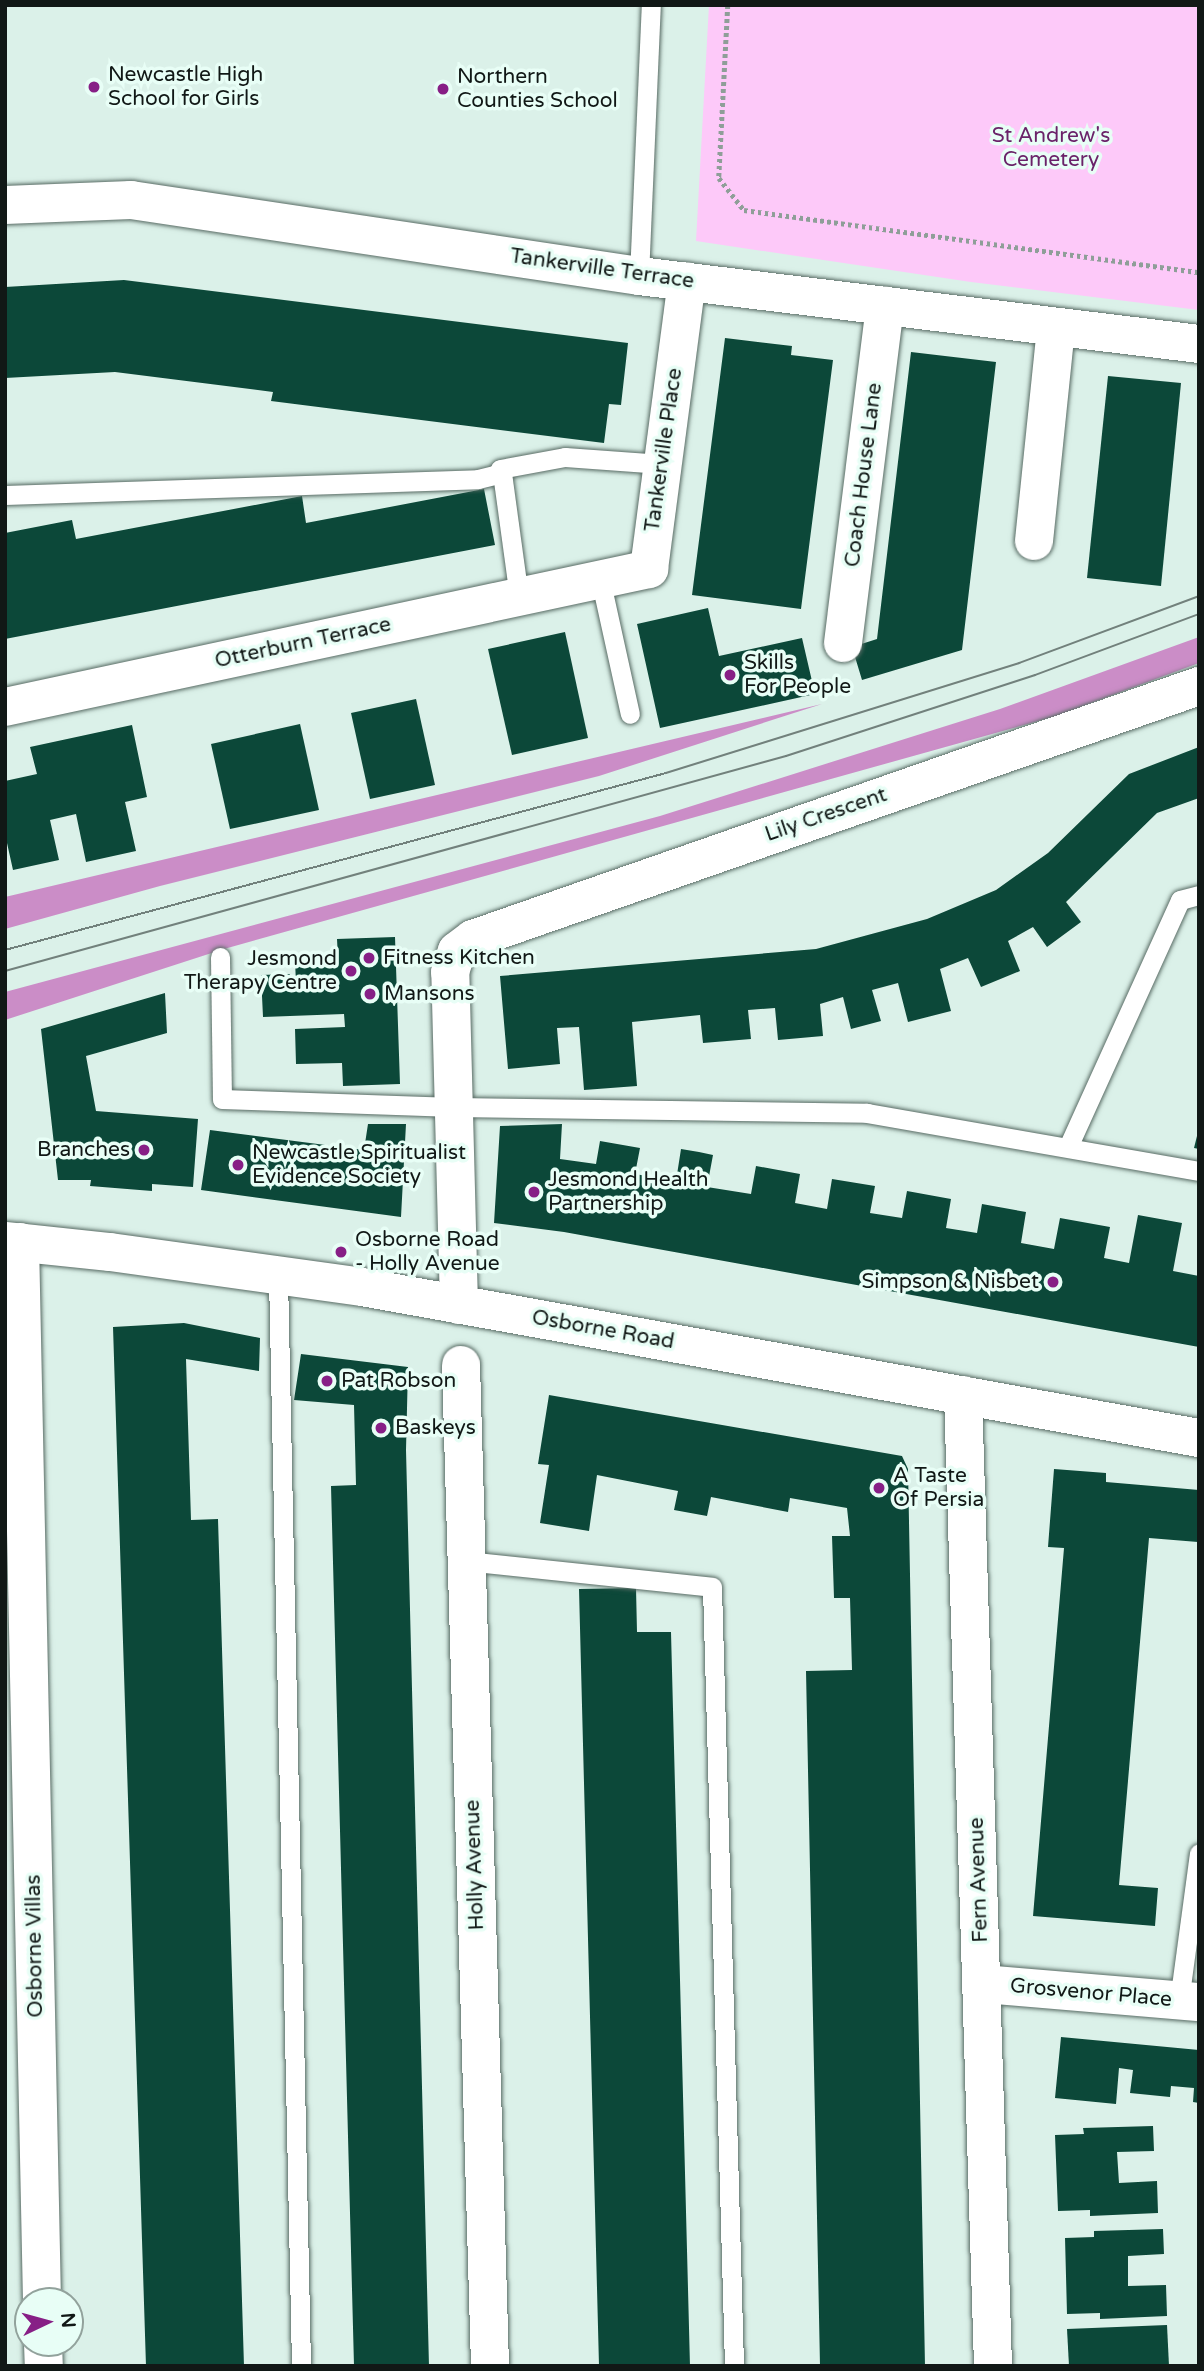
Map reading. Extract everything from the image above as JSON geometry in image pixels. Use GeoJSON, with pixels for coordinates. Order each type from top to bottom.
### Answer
{"type":"FeatureCollection","features":[{"type":"Feature","properties":{"kind":"street","name":"Tankerville Terrace"},"geometry":{"type":"LineString","coordinates":[[5,205],[131,200],[639,276],[1199,344]]}},
{"type":"Feature","properties":{"kind":"street","name":"Tankerville Place"},"geometry":{"type":"LineString","coordinates":[[600,578],[649,569],[687,282]]}},
{"type":"Feature","properties":{"kind":"street","name":"Coach House Lane"},"geometry":{"type":"LineString","coordinates":[[843,643],[886,306]]}},
{"type":"Feature","properties":{"kind":"street"},"geometry":{"type":"LineString","coordinates":[[1034,541],[1056,327]]}},
{"type":"Feature","properties":{"kind":"street","name":"Otterburn Terrace"},"geometry":{"type":"LineString","coordinates":[[5,707],[600,578]]}},
{"type":"Feature","properties":{"kind":"street","name":"Lily Crescent"},"geometry":{"type":"LineString","coordinates":[[454,1107],[450,972],[457,951],[472,939],[1199,685]]}},
{"type":"Feature","properties":{"kind":"street"},"geometry":{"type":"LineString","coordinates":[[454,1107],[459,1305]]}},
{"type":"Feature","properties":{"kind":"street","name":"Osborne Road"},"geometry":{"type":"LineString","coordinates":[[13,1242],[362,1287],[1199,1438]]}},
{"type":"Feature","properties":{"kind":"street","name":"Osborne Villas"},"geometry":{"type":"LineString","coordinates":[[13,1242],[16,1535],[27,1592],[42,2287]]}},
{"type":"Feature","properties":{"kind":"street","name":"Holly Avenue"},"geometry":{"type":"LineString","coordinates":[[461,1365],[490,2366]]}},
{"type":"Feature","properties":{"kind":"street","name":"Fern Avenue"},"geometry":{"type":"LineString","coordinates":[[963,1395],[993,2366]]}},
{"type":"Feature","properties":{"kind":"street","name":"Grosvenor Place"},"geometry":{"type":"LineString","coordinates":[[983,1984],[1189,2002]]}},
{"type":"Feature","properties":{"kind":"lane"},"geometry":{"type":"LineString","coordinates":[[639,276],[650,5]]}},
{"type":"Feature","properties":{"kind":"lane"},"geometry":{"type":"LineString","coordinates":[[519,597],[500,469],[565,457],[662,464]]}},
{"type":"Feature","properties":{"kind":"lane"},"geometry":{"type":"LineString","coordinates":[[5,495],[478,479],[502,473]]}},
{"type":"Feature","properties":{"kind":"lane"},"geometry":{"type":"LineString","coordinates":[[600,578],[630,714]]}},
{"type":"Feature","properties":{"kind":"lane"},"geometry":{"type":"LineString","coordinates":[[1068,1147],[1180,900],[1199,895]]}},
{"type":"Feature","properties":{"kind":"lane"},"geometry":{"type":"LineString","coordinates":[[220,957],[222,1099],[454,1107],[867,1113],[1199,1171]]}},
{"type":"Feature","properties":{"kind":"lane"},"geometry":{"type":"LineString","coordinates":[[278,1276],[301,2366]]}},
{"type":"Feature","properties":{"kind":"lane"},"geometry":{"type":"LineString","coordinates":[[466,1561],[712,1587],[734,2366]]}},
{"type":"Feature","properties":{"kind":"lane"},"geometry":{"type":"LineString","coordinates":[[1189,2002],[1199,1853]]}},
{"type":"Feature","properties":{"kind":"path"},"geometry":{"type":"LineString","coordinates":[[728,5],[719,178],[744,211],[1199,272]]}},
{"type":"Feature","properties":{"kind":"green space","name":"St Andrew's Cemetery"},"geometry":{"type":"Polygon","coordinates":[[[709,5],[1199,5],[1199,310],[971,282],[696,241],[709,5]]]}},
{"type":"Feature","properties":{"kind":"shaded area"},"geometry":{"type":"Polygon","coordinates":[[[1199,637],[1199,663],[1056,716],[224,949],[5,1020],[5,992],[660,816],[1000,709],[1199,637]]]}},
{"type":"Feature","properties":{"kind":"shaded area"},"geometry":{"type":"Polygon","coordinates":[[[822,704],[599,776],[160,886],[5,929],[5,897],[822,704]]]}},
{"type":"Feature","properties":{"kind":"building"},"geometry":{"type":"Polygon","coordinates":[[[124,280],[628,343],[621,405],[609,404],[604,443],[271,401],[273,392],[115,372],[5,378],[5,287],[124,280]]]}},
{"type":"Feature","properties":{"kind":"building"},"geometry":{"type":"Polygon","coordinates":[[[725,338],[792,346],[791,355],[833,360],[801,609],[692,595],[725,338]]]}},
{"type":"Feature","properties":{"kind":"building"},"geometry":{"type":"Polygon","coordinates":[[[911,352],[996,362],[962,650],[862,680],[852,647],[877,639],[911,352]]]}},
{"type":"Feature","properties":{"kind":"building"},"geometry":{"type":"Polygon","coordinates":[[[1108,376],[1181,383],[1161,586],[1087,578],[1108,376]]]}},
{"type":"Feature","properties":{"kind":"building"},"geometry":{"type":"Polygon","coordinates":[[[484,489],[495,545],[5,639],[5,533],[72,520],[76,539],[302,496],[306,523],[484,489]]]}},
{"type":"Feature","properties":{"kind":"building","name":"Skills For People"},"geometry":{"type":"Polygon","coordinates":[[[708,608],[719,656],[802,638],[815,694],[660,728],[637,624],[708,608]]]}},
{"type":"Feature","properties":{"kind":"building"},"geometry":{"type":"Polygon","coordinates":[[[565,632],[588,738],[512,755],[488,649],[565,632]]]}},
{"type":"Feature","properties":{"kind":"building"},"geometry":{"type":"Polygon","coordinates":[[[416,699],[435,785],[370,799],[351,713],[416,699]]]}},
{"type":"Feature","properties":{"kind":"building"},"geometry":{"type":"Polygon","coordinates":[[[300,724],[319,810],[230,829],[211,744],[300,724]]]}},
{"type":"Feature","properties":{"kind":"building"},"geometry":{"type":"Polygon","coordinates":[[[132,725],[147,797],[125,802],[136,851],[86,862],[76,814],[50,820],[59,860],[13,870],[5,834],[5,781],[37,774],[30,747],[132,725]]]}},
{"type":"Feature","properties":{"kind":"building"},"geometry":{"type":"Polygon","coordinates":[[[1199,747],[1199,798],[1157,813],[1066,902],[1081,922],[1047,947],[1033,927],[1008,941],[1020,971],[981,987],[968,958],[940,969],[951,1011],[908,1022],[898,983],[872,990],[881,1021],[851,1029],[843,997],[820,1004],[823,1036],[778,1040],[775,1008],[748,1010],[751,1039],[703,1043],[700,1015],[632,1022],[637,1086],[584,1090],[579,1027],[557,1028],[560,1064],[508,1069],[500,976],[816,949],[927,919],[996,890],[1048,853],[1129,774],[1199,747]]]}},
{"type":"Feature","properties":{"kind":"building"},"geometry":{"type":"Polygon","coordinates":[[[395,937],[400,1084],[343,1086],[342,1063],[296,1064],[295,1029],[345,1027],[344,1014],[263,1017],[261,975],[290,974],[290,983],[296,983],[295,961],[338,959],[337,939],[395,937]]]}},
{"type":"Feature","properties":{"kind":"building"},"geometry":{"type":"Polygon","coordinates":[[[165,993],[167,1033],[86,1056],[96,1111],[198,1119],[193,1187],[152,1184],[152,1191],[90,1186],[91,1180],[58,1180],[41,1029],[165,993]]]}},
{"type":"Feature","properties":{"kind":"building"},"geometry":{"type":"Polygon","coordinates":[[[368,1124],[406,1124],[401,1217],[201,1190],[210,1130],[364,1150],[368,1124]]]}},
{"type":"Feature","properties":{"kind":"building"},"geometry":{"type":"Polygon","coordinates":[[[562,1124],[560,1159],[596,1164],[600,1141],[640,1148],[635,1174],[676,1181],[681,1149],[699,1152],[713,1155],[707,1187],[751,1194],[756,1166],[800,1174],[795,1203],[827,1209],[832,1179],[875,1186],[870,1213],[902,1218],[907,1191],[951,1199],[946,1228],[977,1233],[982,1204],[1026,1212],[1021,1243],[1054,1249],[1060,1218],[1110,1227],[1104,1258],[1129,1263],[1138,1215],[1182,1223],[1173,1271],[1199,1276],[1199,1347],[564,1232],[494,1223],[500,1126],[562,1124]]]}},
{"type":"Feature","properties":{"kind":"building"},"geometry":{"type":"Polygon","coordinates":[[[1199,1132],[1199,1149],[1194,1148],[1199,1132]]]}},
{"type":"Feature","properties":{"kind":"building"},"geometry":{"type":"Polygon","coordinates":[[[184,1323],[260,1338],[259,1371],[186,1359],[191,1520],[218,1519],[244,2366],[146,2366],[113,1327],[184,1323]]]}},
{"type":"Feature","properties":{"kind":"building"},"geometry":{"type":"Polygon","coordinates":[[[301,1354],[408,1367],[406,1450],[429,2366],[354,2366],[331,1486],[356,1485],[354,1405],[294,1400],[301,1354]]]}},
{"type":"Feature","properties":{"kind":"building"},"geometry":{"type":"Polygon","coordinates":[[[549,1395],[902,1456],[908,1469],[925,2366],[820,2366],[806,1671],[852,1670],[850,1598],[834,1598],[832,1536],[850,1536],[847,1508],[790,1498],[788,1512],[711,1497],[707,1516],[674,1510],[678,1491],[597,1475],[589,1531],[540,1523],[549,1465],[538,1464],[549,1395]]]}},
{"type":"Feature","properties":{"kind":"building"},"geometry":{"type":"Polygon","coordinates":[[[1054,1469],[1106,1473],[1106,1482],[1199,1490],[1198,1542],[1149,1538],[1119,1885],[1158,1888],[1155,1926],[1033,1916],[1064,1548],[1048,1547],[1054,1469]]]}},
{"type":"Feature","properties":{"kind":"building"},"geometry":{"type":"Polygon","coordinates":[[[636,1588],[637,1632],[671,1632],[690,2366],[599,2366],[579,1589],[636,1588]]]}},
{"type":"Feature","properties":{"kind":"building"},"geometry":{"type":"Polygon","coordinates":[[[1061,2037],[1199,2050],[1199,2103],[1193,2102],[1194,2088],[1171,2086],[1170,2097],[1130,2093],[1133,2070],[1119,2068],[1116,2104],[1055,2098],[1061,2037]]]}},
{"type":"Feature","properties":{"kind":"building"},"geometry":{"type":"Polygon","coordinates":[[[1153,2126],[1154,2151],[1117,2152],[1119,2183],[1157,2181],[1158,2213],[1090,2216],[1090,2210],[1058,2211],[1055,2135],[1084,2134],[1083,2128],[1153,2126]]]}},
{"type":"Feature","properties":{"kind":"building"},"geometry":{"type":"Polygon","coordinates":[[[1163,2229],[1164,2254],[1128,2256],[1128,2286],[1166,2285],[1167,2316],[1100,2319],[1100,2313],[1067,2314],[1065,2238],[1094,2237],[1094,2231],[1163,2229]]]}},
{"type":"Feature","properties":{"kind":"building"},"geometry":{"type":"Polygon","coordinates":[[[1167,2325],[1169,2366],[1069,2366],[1067,2329],[1167,2325]]]}},
{"type":"Feature","properties":{"kind":"tram line"},"geometry":{"type":"LineString","coordinates":[[5,950],[666,773],[1019,663],[1199,596]]}},
{"type":"Feature","properties":{"kind":"tram line"},"geometry":{"type":"LineString","coordinates":[[5,971],[786,756],[1035,675],[1199,614]]}},
{"type":"Feature","properties":{"kind":"place","name":"Newcastle High School for Girls"},"geometry":{"type":"Point","coordinates":[94,87]}},
{"type":"Feature","properties":{"kind":"place","name":"Northern Counties School"},"geometry":{"type":"Point","coordinates":[443,89]}},
{"type":"Feature","properties":{"kind":"place","name":"Skills For People"},"geometry":{"type":"Point","coordinates":[730,675]}},
{"type":"Feature","properties":{"kind":"place","name":"Fitness Kitchen"},"geometry":{"type":"Point","coordinates":[369,958]}},
{"type":"Feature","properties":{"kind":"place","name":"Jesmond Therapy Centre"},"geometry":{"type":"Point","coordinates":[351,971]}},
{"type":"Feature","properties":{"kind":"place","name":"Mansons"},"geometry":{"type":"Point","coordinates":[370,994]}},
{"type":"Feature","properties":{"kind":"place","name":"Branches"},"geometry":{"type":"Point","coordinates":[144,1150]}},
{"type":"Feature","properties":{"kind":"place","name":"Newcastle Spiritualist Evidence Society"},"geometry":{"type":"Point","coordinates":[238,1165]}},
{"type":"Feature","properties":{"kind":"place","name":"Jesmond Health Partnership"},"geometry":{"type":"Point","coordinates":[534,1192]}},
{"type":"Feature","properties":{"kind":"place","name":"Osborne Road - Holly Avenue"},"geometry":{"type":"Point","coordinates":[341,1252]}},
{"type":"Feature","properties":{"kind":"place","name":"Simpson & Nisbet"},"geometry":{"type":"Point","coordinates":[1053,1282]}},
{"type":"Feature","properties":{"kind":"place","name":"Pat Robson"},"geometry":{"type":"Point","coordinates":[327,1381]}},
{"type":"Feature","properties":{"kind":"place","name":"Baskeys"},"geometry":{"type":"Point","coordinates":[381,1428]}},
{"type":"Feature","properties":{"kind":"place","name":"A Taste Of Persia"},"geometry":{"type":"Point","coordinates":[879,1488]}}]}
